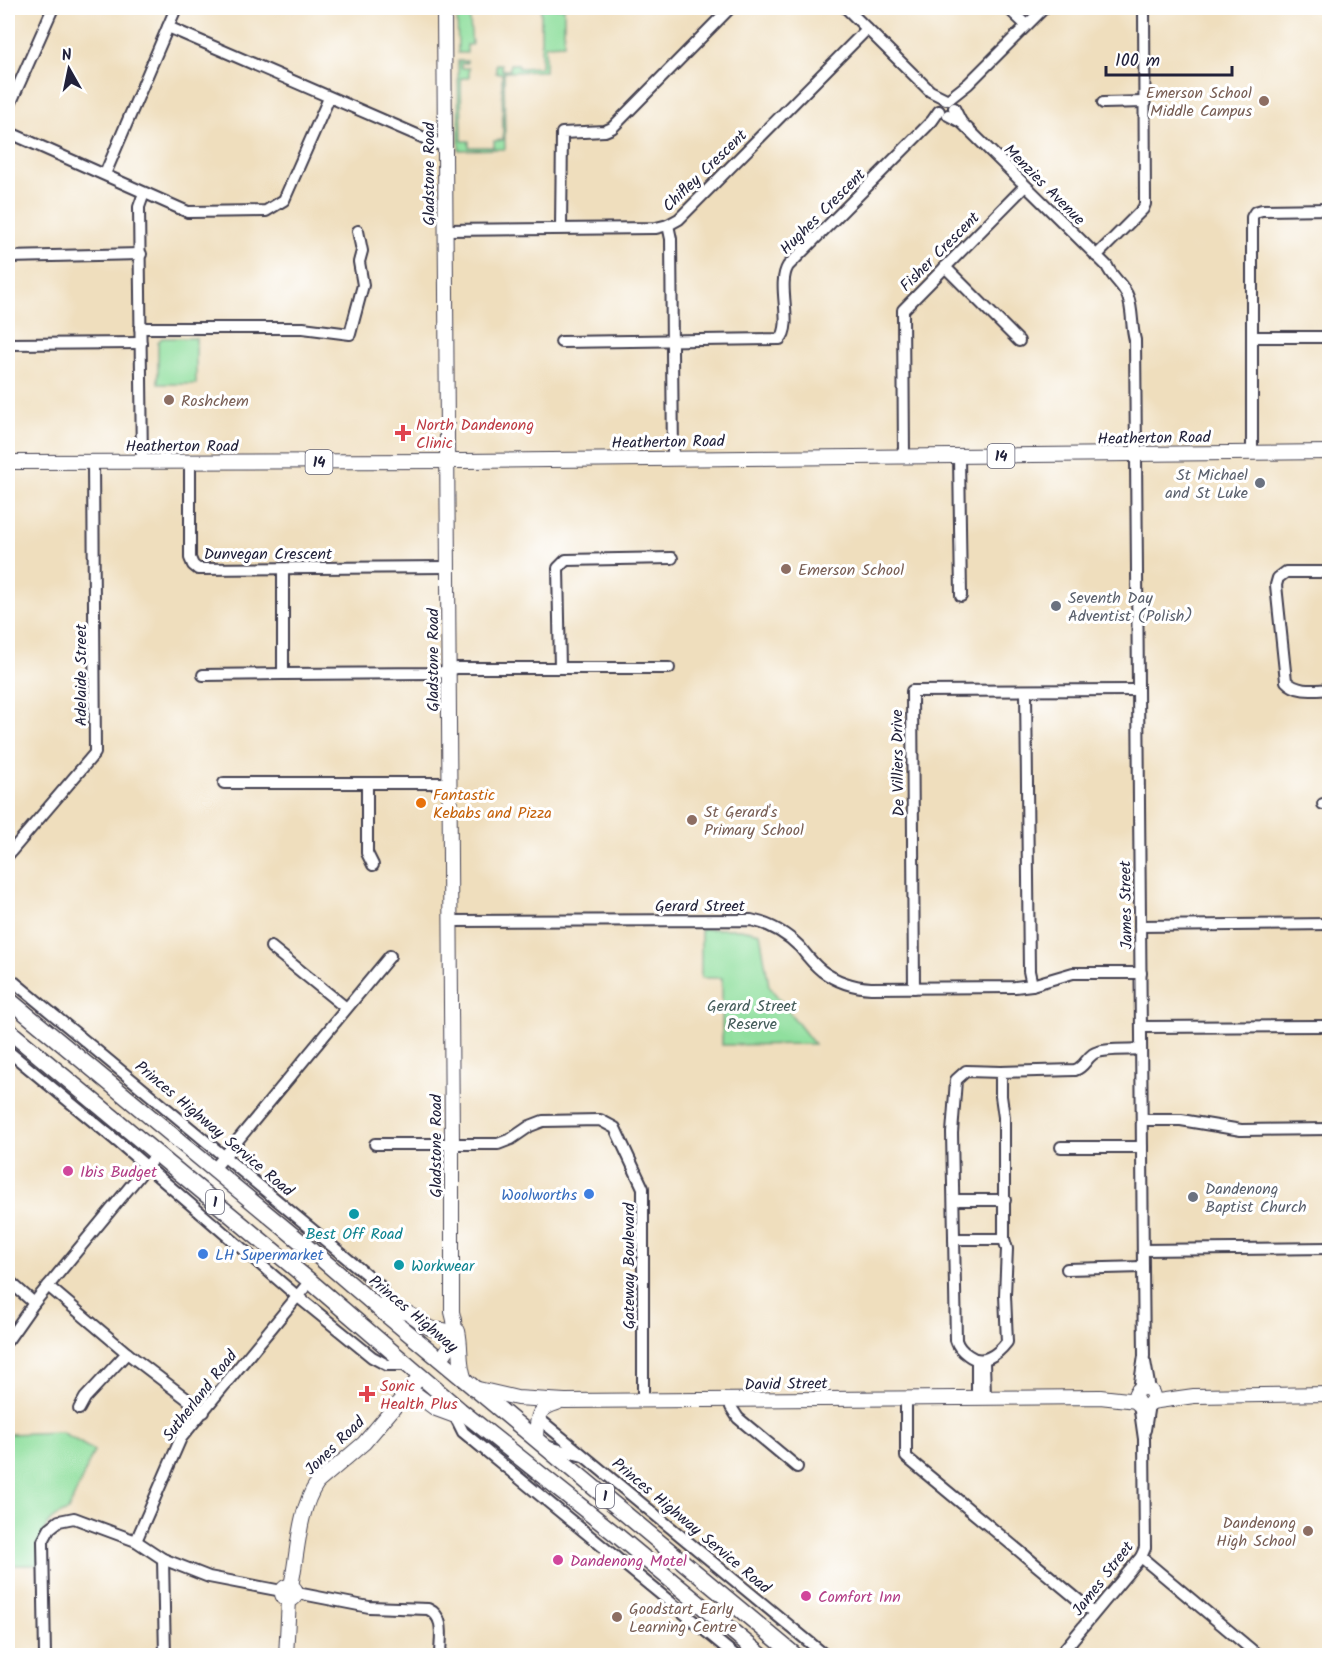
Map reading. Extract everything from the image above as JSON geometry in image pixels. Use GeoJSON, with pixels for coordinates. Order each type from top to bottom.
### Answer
{"type":"FeatureCollection","features":[{"type":"Feature","properties":{"kind":"highway","name":"Princes Highway"},"geometry":{"type":"LineString","coordinates":[[8,999],[796,1656]]}},
{"type":"Feature","properties":{"kind":"highway","name":"1"},"geometry":{"type":"LineString","coordinates":[[8,1030],[310,1281],[407,1365],[457,1413],[613,1532],[762,1656]]}},
{"type":"Feature","properties":{"kind":"highway"},"geometry":{"type":"LineString","coordinates":[[420,1377],[437,1356]]}},
{"type":"Feature","properties":{"kind":"main road","name":"Gladstone Road"},"geometry":{"type":"LineString","coordinates":[[437,1356],[450,1322],[453,1144],[445,147],[439,8]]}},
{"type":"Feature","properties":{"kind":"main road","name":"Heatherton Road"},"geometry":{"type":"LineString","coordinates":[[8,462],[447,461],[1329,452]]}},
{"type":"Feature","properties":{"kind":"main road"},"geometry":{"type":"LineString","coordinates":[[383,1312],[403,1310],[412,1314],[429,1328],[450,1322],[460,1339],[460,1363],[470,1384]]}},
{"type":"Feature","properties":{"kind":"main road","name":"Jones Road"},"geometry":{"type":"LineString","coordinates":[[286,1656],[290,1592],[303,1520],[312,1491],[317,1483],[364,1443],[420,1377]]}},
{"type":"Feature","properties":{"kind":"main road","name":"David Street"},"geometry":{"type":"LineString","coordinates":[[470,1384],[517,1398],[565,1401],[1329,1394]]}},
{"type":"Feature","properties":{"kind":"main road"},"geometry":{"type":"LineString","coordinates":[[408,1392],[417,1395],[436,1409],[457,1413]]}},
{"type":"Feature","properties":{"kind":"main road"},"geometry":{"type":"LineString","coordinates":[[541,1442],[538,1418],[545,1407],[565,1401]]}},
{"type":"Feature","properties":{"kind":"street"},"geometry":{"type":"LineString","coordinates":[[8,109],[53,8]]}},
{"type":"Feature","properties":{"kind":"street"},"geometry":{"type":"LineString","coordinates":[[105,174],[176,8]]}},
{"type":"Feature","properties":{"kind":"street"},"geometry":{"type":"LineString","coordinates":[[561,228],[562,132],[605,132],[612,128],[730,8]]}},
{"type":"Feature","properties":{"kind":"street","name":"Menzies Avenue"},"geometry":{"type":"LineString","coordinates":[[846,8],[1107,266],[1123,287],[1129,299],[1135,340],[1136,454]]}},
{"type":"Feature","properties":{"kind":"street"},"geometry":{"type":"LineString","coordinates":[[1008,8],[1026,26]]}},
{"type":"Feature","properties":{"kind":"street","name":"Hughes Crescent"},"geometry":{"type":"LineString","coordinates":[[561,342],[776,340],[782,337],[784,277],[788,266],[1044,8]]}},
{"type":"Feature","properties":{"kind":"street"},"geometry":{"type":"LineString","coordinates":[[1096,255],[1137,215],[1145,204],[1144,8]]}},
{"type":"Feature","properties":{"kind":"street"},"geometry":{"type":"LineString","coordinates":[[168,27],[445,147]]}},
{"type":"Feature","properties":{"kind":"street","name":"Chifley Crescent"},"geometry":{"type":"LineString","coordinates":[[445,230],[656,228],[668,225],[679,219],[867,29]]}},
{"type":"Feature","properties":{"kind":"street"},"geometry":{"type":"LineString","coordinates":[[8,132],[188,212],[266,211],[284,200],[329,98]]}},
{"type":"Feature","properties":{"kind":"street"},"geometry":{"type":"LineString","coordinates":[[1103,103],[1144,102]]}},
{"type":"Feature","properties":{"kind":"street","name":"Fisher Crescent"},"geometry":{"type":"LineString","coordinates":[[904,456],[903,310],[1025,186]]}},
{"type":"Feature","properties":{"kind":"street"},"geometry":{"type":"LineString","coordinates":[[142,462],[140,207],[144,193]]}},
{"type":"Feature","properties":{"kind":"street"},"geometry":{"type":"LineString","coordinates":[[1252,452],[1251,220],[1253,214],[1262,210],[1329,209]]}},
{"type":"Feature","properties":{"kind":"street"},"geometry":{"type":"LineString","coordinates":[[668,225],[671,239],[673,458]]}},
{"type":"Feature","properties":{"kind":"street"},"geometry":{"type":"LineString","coordinates":[[140,327],[303,328],[350,334],[363,285],[359,262],[362,251],[358,231]]}},
{"type":"Feature","properties":{"kind":"street"},"geometry":{"type":"LineString","coordinates":[[8,257],[141,254]]}},
{"type":"Feature","properties":{"kind":"street"},"geometry":{"type":"LineString","coordinates":[[945,267],[1020,341]]}},
{"type":"Feature","properties":{"kind":"street"},"geometry":{"type":"LineString","coordinates":[[1252,337],[1329,337]]}},
{"type":"Feature","properties":{"kind":"street"},"geometry":{"type":"LineString","coordinates":[[8,344],[141,343]]}},
{"type":"Feature","properties":{"kind":"street","name":"James Street"},"geometry":{"type":"LineString","coordinates":[[1059,1656],[1141,1557],[1145,1548],[1136,454]]}},
{"type":"Feature","properties":{"kind":"street"},"geometry":{"type":"LineString","coordinates":[[959,456],[961,596]]}},
{"type":"Feature","properties":{"kind":"street","name":"Adelaide Street"},"geometry":{"type":"LineString","coordinates":[[8,855],[95,753],[93,462]]}},
{"type":"Feature","properties":{"kind":"street","name":"Dunvegan Crescent"},"geometry":{"type":"LineString","coordinates":[[190,462],[190,558],[193,565],[202,570],[448,567]]}},
{"type":"Feature","properties":{"kind":"street"},"geometry":{"type":"LineString","coordinates":[[560,668],[558,568],[566,560],[672,558]]}},
{"type":"Feature","properties":{"kind":"street"},"geometry":{"type":"LineString","coordinates":[[283,569],[283,674]]}},
{"type":"Feature","properties":{"kind":"street"},"geometry":{"type":"LineString","coordinates":[[1329,572],[1286,572],[1278,578],[1276,585],[1286,681],[1300,690],[1329,689]]}},
{"type":"Feature","properties":{"kind":"street"},"geometry":{"type":"LineString","coordinates":[[203,675],[438,673],[457,668],[669,668]]}},
{"type":"Feature","properties":{"kind":"street","name":"De Villiers Drive"},"geometry":{"type":"LineString","coordinates":[[914,988],[912,692],[1138,690]]}},
{"type":"Feature","properties":{"kind":"street"},"geometry":{"type":"LineString","coordinates":[[1026,691],[1029,971],[1032,985]]}},
{"type":"Feature","properties":{"kind":"street"},"geometry":{"type":"LineString","coordinates":[[224,783],[449,783]]}},
{"type":"Feature","properties":{"kind":"street"},"geometry":{"type":"LineString","coordinates":[[367,783],[367,853],[373,865]]}},
{"type":"Feature","properties":{"kind":"street","name":"Gerard Street"},"geometry":{"type":"LineString","coordinates":[[451,921],[751,920],[784,933],[816,966],[841,982],[871,988],[1015,987],[1032,985],[1059,975],[1073,973],[1140,973]]}},
{"type":"Feature","properties":{"kind":"street"},"geometry":{"type":"LineString","coordinates":[[1140,926],[1329,924]]}},
{"type":"Feature","properties":{"kind":"street"},"geometry":{"type":"LineString","coordinates":[[271,947],[346,1008]]}},
{"type":"Feature","properties":{"kind":"street"},"geometry":{"type":"LineString","coordinates":[[213,1170],[390,956]]}},
{"type":"Feature","properties":{"kind":"street","name":"Princes Highway Service Road"},"geometry":{"type":"LineString","coordinates":[[8,977],[379,1285],[385,1296],[383,1312]]}},
{"type":"Feature","properties":{"kind":"street"},"geometry":{"type":"LineString","coordinates":[[1141,1027],[1329,1026]]}},
{"type":"Feature","properties":{"kind":"street"},"geometry":{"type":"LineString","coordinates":[[980,1361],[964,1352],[957,1343],[952,1133],[956,1080],[966,1071],[1075,1070],[1084,1065],[1093,1053],[1141,1049]]}},
{"type":"Feature","properties":{"kind":"street"},"geometry":{"type":"LineString","coordinates":[[8,1051],[376,1360],[387,1365],[407,1365]]}},
{"type":"Feature","properties":{"kind":"street"},"geometry":{"type":"LineString","coordinates":[[980,1361],[1007,1342],[1005,1295],[1007,1249],[1004,1239],[1004,1117],[1001,1072]]}},
{"type":"Feature","properties":{"kind":"street"},"geometry":{"type":"LineString","coordinates":[[77,1107],[97,1104]]}},
{"type":"Feature","properties":{"kind":"street","name":"Gateway Boulevard"},"geometry":{"type":"LineString","coordinates":[[375,1143],[502,1143],[543,1121],[600,1120],[615,1128],[643,1188],[643,1401]]}},
{"type":"Feature","properties":{"kind":"street"},"geometry":{"type":"LineString","coordinates":[[1142,1120],[1181,1120],[1241,1131],[1329,1129]]}},
{"type":"Feature","properties":{"kind":"street"},"geometry":{"type":"LineString","coordinates":[[1061,1147],[1142,1147]]}},
{"type":"Feature","properties":{"kind":"street"},"geometry":{"type":"LineString","coordinates":[[8,1340],[34,1303],[158,1154]]}},
{"type":"Feature","properties":{"kind":"street"},"geometry":{"type":"LineString","coordinates":[[954,1200],[1005,1200]]}},
{"type":"Feature","properties":{"kind":"street"},"geometry":{"type":"LineString","coordinates":[[954,1239],[1004,1239]]}},
{"type":"Feature","properties":{"kind":"street"},"geometry":{"type":"LineString","coordinates":[[1143,1250],[1329,1248]]}},
{"type":"Feature","properties":{"kind":"street"},"geometry":{"type":"LineString","coordinates":[[1066,1269],[1143,1267]]}},
{"type":"Feature","properties":{"kind":"street"},"geometry":{"type":"LineString","coordinates":[[8,1280],[34,1303]]}},
{"type":"Feature","properties":{"kind":"street","name":"Sutherland Road"},"geometry":{"type":"LineString","coordinates":[[136,1541],[181,1438],[310,1281]]}},
{"type":"Feature","properties":{"kind":"street"},"geometry":{"type":"LineString","coordinates":[[48,1286],[127,1353],[204,1412]]}},
{"type":"Feature","properties":{"kind":"street"},"geometry":{"type":"LineString","coordinates":[[79,1409],[85,1398],[127,1353]]}},
{"type":"Feature","properties":{"kind":"street"},"geometry":{"type":"LineString","coordinates":[[980,1361],[981,1398]]}},
{"type":"Feature","properties":{"kind":"street"},"geometry":{"type":"LineString","coordinates":[[906,1398],[906,1457],[1094,1613]]}},
{"type":"Feature","properties":{"kind":"street"},"geometry":{"type":"LineString","coordinates":[[731,1400],[731,1407],[738,1418],[797,1467]]}},
{"type":"Feature","properties":{"kind":"street"},"geometry":{"type":"LineString","coordinates":[[457,1413],[463,1432],[736,1655],[746,1642]]}},
{"type":"Feature","properties":{"kind":"street","name":"Princes Highway Service Road"},"geometry":{"type":"LineString","coordinates":[[538,1418],[826,1656]]}},
{"type":"Feature","properties":{"kind":"street"},"geometry":{"type":"LineString","coordinates":[[541,1442],[585,1456]]}},
{"type":"Feature","properties":{"kind":"street"},"geometry":{"type":"LineString","coordinates":[[45,1656],[43,1541],[50,1528],[58,1521],[74,1518],[136,1541],[163,1559],[209,1577],[369,1607],[428,1609],[436,1612],[440,1621],[440,1656]]}},
{"type":"Feature","properties":{"kind":"street"},"geometry":{"type":"LineString","coordinates":[[591,1537],[613,1532]]}},
{"type":"Feature","properties":{"kind":"street"},"geometry":{"type":"LineString","coordinates":[[1141,1557],[1259,1656]]}},
{"type":"Feature","properties":{"kind":"street"},"geometry":{"type":"LineString","coordinates":[[163,1559],[165,1656]]}},
{"type":"Feature","properties":{"kind":"green space"},"geometry":{"type":"Polygon","coordinates":[[[541,8],[564,8],[564,44],[545,45],[545,71],[504,72],[505,149],[459,150],[458,61],[467,61],[461,64],[461,68],[469,68],[469,78],[461,78],[462,141],[469,141],[469,147],[494,147],[494,141],[503,140],[502,73],[496,73],[496,64],[501,64],[502,70],[510,70],[510,64],[518,64],[519,68],[541,67],[541,8]]]}},
{"type":"Feature","properties":{"kind":"green space"},"geometry":{"type":"Polygon","coordinates":[[[457,9],[469,9],[472,45],[467,45],[467,53],[458,53],[457,9]]]}},
{"type":"Feature","properties":{"kind":"green space"},"geometry":{"type":"Polygon","coordinates":[[[162,338],[196,338],[196,384],[158,384],[158,342],[162,338]]]}},
{"type":"Feature","properties":{"kind":"green space","name":"Gerard Street Reserve"},"geometry":{"type":"Polygon","coordinates":[[[701,929],[740,929],[760,933],[769,986],[814,1044],[722,1045],[722,978],[701,978],[701,929]]]}},
{"type":"Feature","properties":{"kind":"green space"},"geometry":{"type":"Polygon","coordinates":[[[62,1432],[94,1451],[68,1511],[52,1519],[47,1525],[42,1539],[40,1565],[8,1565],[8,1434],[62,1432]]]}},
{"type":"Feature","properties":{"kind":"place","name":"Emerson School Middle Campus"},"geometry":{"type":"Point","coordinates":[1264,101]}},
{"type":"Feature","properties":{"kind":"place","name":"Roshchem"},"geometry":{"type":"Point","coordinates":[169,400]}},
{"type":"Feature","properties":{"kind":"place","name":"North Dandenong Clinic"},"geometry":{"type":"Point","coordinates":[403,433]}},
{"type":"Feature","properties":{"kind":"place","name":"St Michael and St Luke"},"geometry":{"type":"Point","coordinates":[1260,483]}},
{"type":"Feature","properties":{"kind":"place","name":"Emerson School"},"geometry":{"type":"Point","coordinates":[786,569]}},
{"type":"Feature","properties":{"kind":"place","name":"Seventh Day Adventist (Polish)"},"geometry":{"type":"Point","coordinates":[1056,606]}},
{"type":"Feature","properties":{"kind":"place","name":"Fantastic Kebabs and Pizza"},"geometry":{"type":"Point","coordinates":[421,803]}},
{"type":"Feature","properties":{"kind":"place","name":"St Gerard's Primary School"},"geometry":{"type":"Point","coordinates":[692,820]}},
{"type":"Feature","properties":{"kind":"place","name":"Ibis Budget"},"geometry":{"type":"Point","coordinates":[68,1171]}},
{"type":"Feature","properties":{"kind":"place","name":"Woolworths"},"geometry":{"type":"Point","coordinates":[589,1194]}},
{"type":"Feature","properties":{"kind":"place","name":"Dandenong Baptist Church"},"geometry":{"type":"Point","coordinates":[1193,1197]}},
{"type":"Feature","properties":{"kind":"place","name":"Best Off Road"},"geometry":{"type":"Point","coordinates":[354,1214]}},
{"type":"Feature","properties":{"kind":"place","name":"LH Supermarket"},"geometry":{"type":"Point","coordinates":[203,1254]}},
{"type":"Feature","properties":{"kind":"place","name":"Workwear"},"geometry":{"type":"Point","coordinates":[399,1265]}},
{"type":"Feature","properties":{"kind":"place","name":"Sonic Health Plus"},"geometry":{"type":"Point","coordinates":[367,1394]}},
{"type":"Feature","properties":{"kind":"place","name":"Dandenong High School"},"geometry":{"type":"Point","coordinates":[1308,1531]}},
{"type":"Feature","properties":{"kind":"place","name":"Dandenong Motel"},"geometry":{"type":"Point","coordinates":[558,1560]}},
{"type":"Feature","properties":{"kind":"place","name":"Comfort Inn"},"geometry":{"type":"Point","coordinates":[806,1596]}},
{"type":"Feature","properties":{"kind":"place","name":"Goodstart Early Learning Centre"},"geometry":{"type":"Point","coordinates":[617,1617]}}]}
